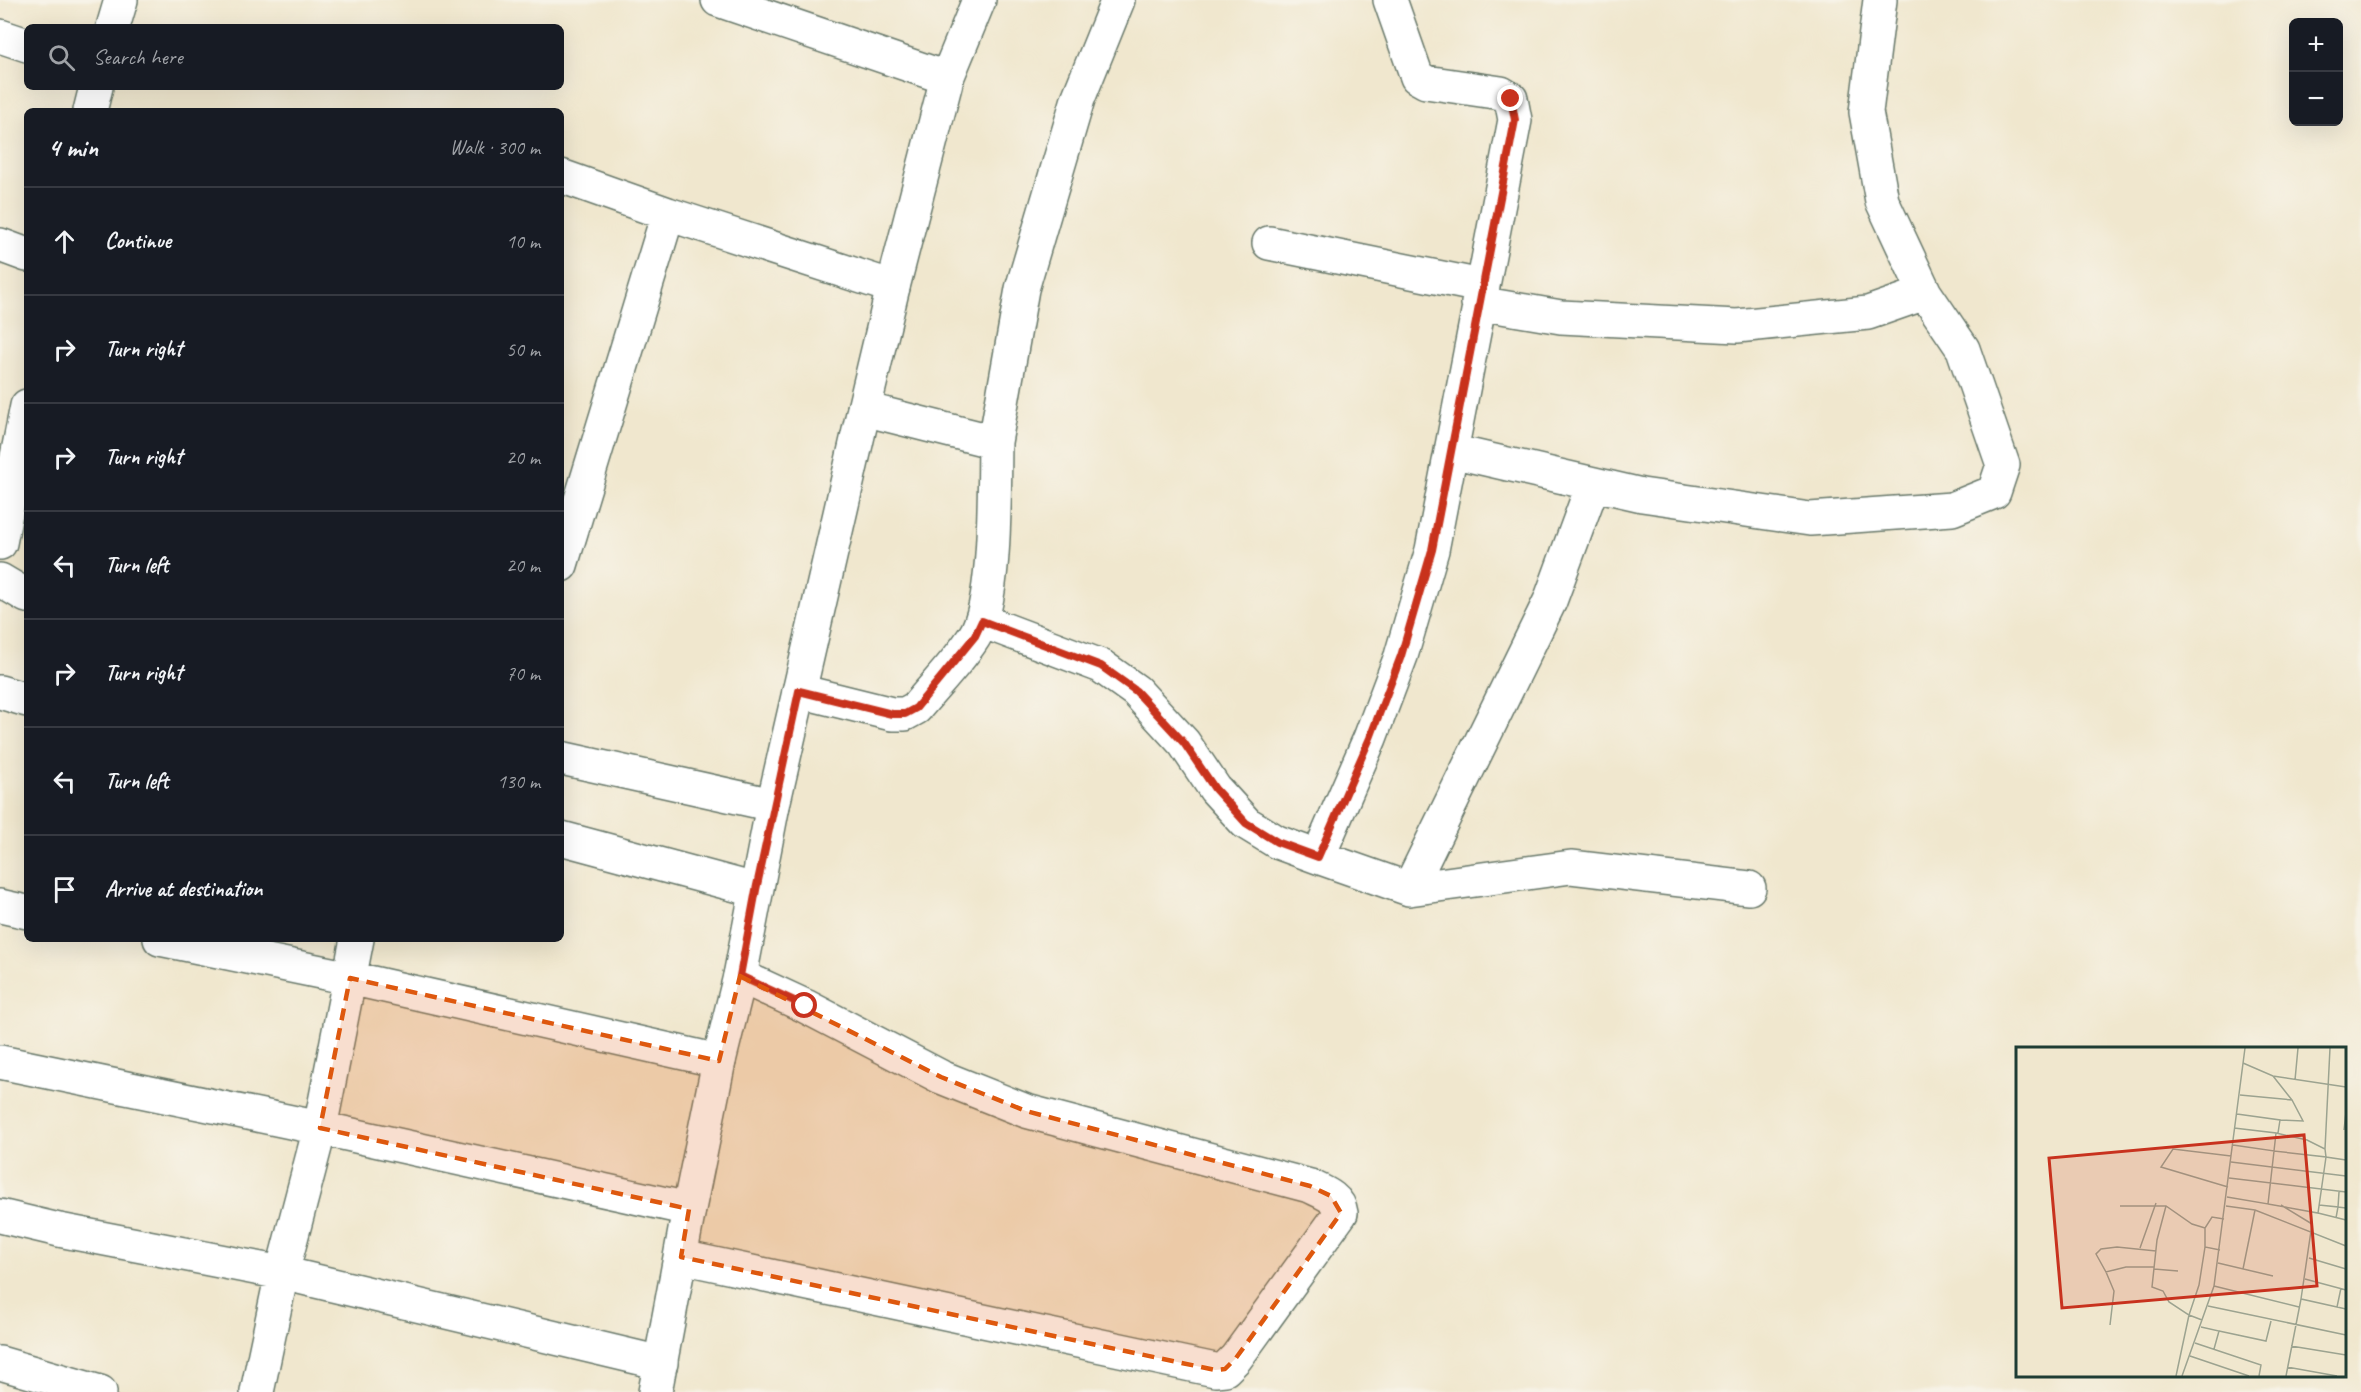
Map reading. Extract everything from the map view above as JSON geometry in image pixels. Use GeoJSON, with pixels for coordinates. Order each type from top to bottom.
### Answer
{"type":"FeatureCollection","features":[{"type":"Feature","properties":{"kind":"street"},"geometry":{"type":"LineString","coordinates":[[114,24],[121,0]]}},
{"type":"Feature","properties":{"kind":"street"},"geometry":{"type":"LineString","coordinates":[[718,0],[947,78]]}},
{"type":"Feature","properties":{"kind":"street"},"geometry":{"type":"LineString","coordinates":[[0,1216],[59,1230],[282,1273],[658,1377],[689,1209],[719,1061],[740,976],[773,805],[864,409],[947,78],[979,0]]}},
{"type":"Feature","properties":{"kind":"street"},"geometry":{"type":"LineString","coordinates":[[799,691],[892,714],[905,714],[916,708],[975,636],[982,621],[991,566],[995,442],[1022,290],[1078,99],[1118,0]]}},
{"type":"Feature","properties":{"kind":"street"},"geometry":{"type":"LineString","coordinates":[[1318,857],[1370,738],[1401,656],[1432,550],[1515,120],[1511,99],[1501,93],[1426,82],[1417,77],[1390,0]]}},
{"type":"Feature","properties":{"kind":"street"},"geometry":{"type":"LineString","coordinates":[[1450,451],[1642,495],[1810,519],[1952,509],[1995,492],[2003,465],[1963,349],[1925,292],[1881,201],[1866,112],[1880,0]]}},
{"type":"Feature","properties":{"kind":"street"},"geometry":{"type":"LineString","coordinates":[[0,36],[24,44]]}},
{"type":"Feature","properties":{"kind":"street"},"geometry":{"type":"LineString","coordinates":[[91,108],[95,90]]}},
{"type":"Feature","properties":{"kind":"street"},"geometry":{"type":"LineString","coordinates":[[564,177],[668,214],[893,287]]}},
{"type":"Feature","properties":{"kind":"street"},"geometry":{"type":"LineString","coordinates":[[564,555],[668,214]]}},
{"type":"Feature","properties":{"kind":"street"},"geometry":{"type":"LineString","coordinates":[[1269,243],[1480,294],[1561,317],[1737,326],[1868,313],[1925,292]]}},
{"type":"Feature","properties":{"kind":"street"},"geometry":{"type":"LineString","coordinates":[[0,245],[24,254]]}},
{"type":"Feature","properties":{"kind":"street"},"geometry":{"type":"LineString","coordinates":[[864,409],[995,442]]}},
{"type":"Feature","properties":{"kind":"street"},"geometry":{"type":"LineString","coordinates":[[9,523],[24,426]]}},
{"type":"Feature","properties":{"kind":"street"},"geometry":{"type":"LineString","coordinates":[[1409,889],[1550,601],[1593,484]]}},
{"type":"Feature","properties":{"kind":"street"},"geometry":{"type":"LineString","coordinates":[[0,580],[24,594]]}},
{"type":"Feature","properties":{"kind":"street"},"geometry":{"type":"LineString","coordinates":[[982,621],[1101,666],[1136,691],[1176,734],[1215,789],[1246,823],[1277,842],[1409,889],[1571,867],[1749,888]]}},
{"type":"Feature","properties":{"kind":"street"},"geometry":{"type":"LineString","coordinates":[[0,692],[24,699]]}},
{"type":"Feature","properties":{"kind":"street"},"geometry":{"type":"LineString","coordinates":[[564,759],[773,805]]}},
{"type":"Feature","properties":{"kind":"street"},"geometry":{"type":"LineString","coordinates":[[564,839],[756,890]]}},
{"type":"Feature","properties":{"kind":"street"},"geometry":{"type":"LineString","coordinates":[[0,906],[24,911]]}},
{"type":"Feature","properties":{"kind":"street"},"geometry":{"type":"LineString","coordinates":[[175,942],[350,978],[719,1061]]}},
{"type":"Feature","properties":{"kind":"street"},"geometry":{"type":"LineString","coordinates":[[257,1392],[282,1273],[320,1128],[356,942]]}},
{"type":"Feature","properties":{"kind":"street"},"geometry":{"type":"LineString","coordinates":[[681,1257],[1215,1370],[1225,1369],[1236,1358],[1341,1213],[1340,1206],[1331,1196],[1310,1186],[1026,1111],[941,1077],[805,1006],[740,976]]}},
{"type":"Feature","properties":{"kind":"street"},"geometry":{"type":"LineString","coordinates":[[0,1062],[320,1128],[689,1209]]}},
{"type":"Feature","properties":{"kind":"street"},"geometry":{"type":"LineString","coordinates":[[0,1363],[100,1392]]}},
{"type":"Feature","properties":{"kind":"highlighted area"},"geometry":{"type":"Polygon","coordinates":[[[740,976],[941,1077],[1026,1111],[1310,1186],[1331,1196],[1341,1213],[1236,1358],[1225,1369],[1215,1370],[681,1257],[689,1209],[320,1128],[350,978],[719,1061],[740,976]]]}},
{"type":"Feature","properties":{"kind":"route"},"geometry":{"type":"LineString","coordinates":[[805,1006],[740,976],[773,805],[799,691],[892,714],[905,714],[916,708],[975,636],[982,621],[1101,666],[1136,691],[1184,743],[1215,789],[1246,823],[1277,842],[1318,857],[1370,738],[1401,656],[1432,550],[1463,379],[1515,120],[1511,99]]}}]}
